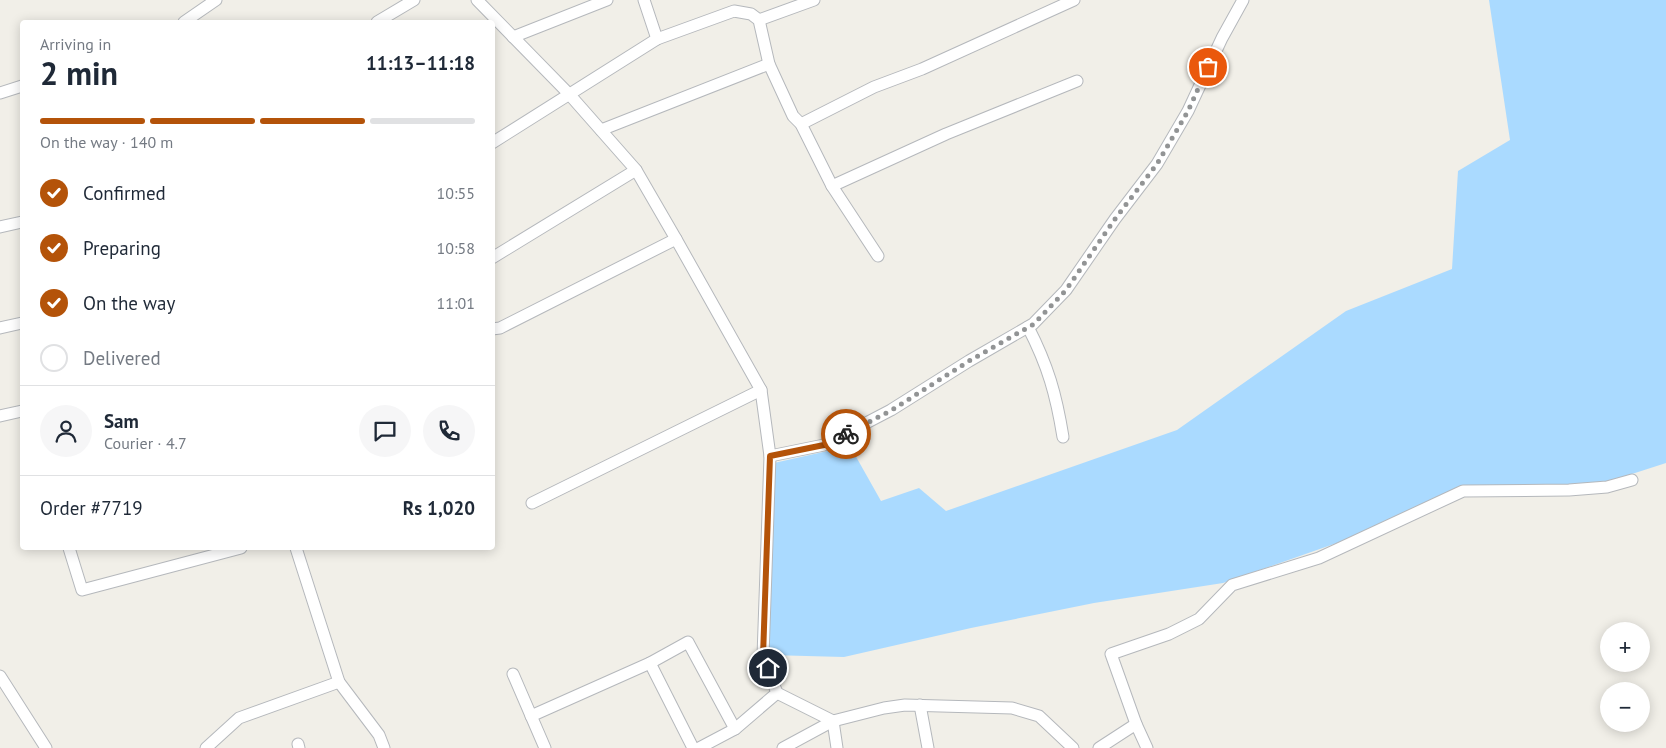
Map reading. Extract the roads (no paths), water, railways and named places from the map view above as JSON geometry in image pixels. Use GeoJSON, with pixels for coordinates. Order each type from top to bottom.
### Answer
{"type":"FeatureCollection","features":[{"type":"Feature","properties":{"kind":"street"},"geometry":{"type":"LineString","coordinates":[[187,20],[216,0]]}},
{"type":"Feature","properties":{"kind":"street"},"geometry":{"type":"LineString","coordinates":[[380,20],[414,0]]}},
{"type":"Feature","properties":{"kind":"street"},"geometry":{"type":"LineString","coordinates":[[476,0],[491,20]]}},
{"type":"Feature","properties":{"kind":"street"},"geometry":{"type":"LineString","coordinates":[[513,37],[607,0]]}},
{"type":"Feature","properties":{"kind":"street"},"geometry":{"type":"LineString","coordinates":[[644,0],[657,39]]}},
{"type":"Feature","properties":{"kind":"street"},"geometry":{"type":"LineString","coordinates":[[759,20],[814,0]]}},
{"type":"Feature","properties":{"kind":"street"},"geometry":{"type":"LineString","coordinates":[[801,124],[874,87],[922,69],[1074,0]]}},
{"type":"Feature","properties":{"kind":"street"},"geometry":{"type":"LineString","coordinates":[[770,456],[824,445],[892,410],[969,361],[1034,324],[1066,290],[1115,219],[1157,164],[1188,111],[1222,38],[1243,0]]}},
{"type":"Feature","properties":{"kind":"street"},"geometry":{"type":"LineString","coordinates":[[495,141],[657,39],[734,11],[751,14],[759,20],[769,64],[793,116],[801,124],[832,186],[878,256]]}},
{"type":"Feature","properties":{"kind":"street"},"geometry":{"type":"LineString","coordinates":[[497,28],[513,37],[569,94],[636,170],[761,390],[770,456],[763,656],[778,694],[833,721]]}},
{"type":"Feature","properties":{"kind":"street"},"geometry":{"type":"LineString","coordinates":[[601,130],[769,64]]}},
{"type":"Feature","properties":{"kind":"street"},"geometry":{"type":"LineString","coordinates":[[832,186],[946,134],[1077,81]]}},
{"type":"Feature","properties":{"kind":"street"},"geometry":{"type":"LineString","coordinates":[[0,93],[20,87]]}},
{"type":"Feature","properties":{"kind":"street"},"geometry":{"type":"LineString","coordinates":[[495,256],[636,170]]}},
{"type":"Feature","properties":{"kind":"street"},"geometry":{"type":"LineString","coordinates":[[0,227],[20,222]]}},
{"type":"Feature","properties":{"kind":"street"},"geometry":{"type":"LineString","coordinates":[[495,329],[500,328],[676,239]]}},
{"type":"Feature","properties":{"kind":"street"},"geometry":{"type":"LineString","coordinates":[[0,328],[20,323]]}},
{"type":"Feature","properties":{"kind":"street"},"geometry":{"type":"LineString","coordinates":[[1028,327],[1047,367],[1056,399],[1063,438]]}},
{"type":"Feature","properties":{"kind":"street"},"geometry":{"type":"LineString","coordinates":[[532,503],[761,390]]}},
{"type":"Feature","properties":{"kind":"street"},"geometry":{"type":"LineString","coordinates":[[0,416],[20,411]]}},
{"type":"Feature","properties":{"kind":"street"},"geometry":{"type":"LineString","coordinates":[[1148,748],[1136,724],[1111,654],[1169,634],[1199,619],[1232,585],[1319,558],[1463,491],[1569,490],[1607,487],[1632,480]]}},
{"type":"Feature","properties":{"kind":"street"},"geometry":{"type":"LineString","coordinates":[[70,550],[82,590],[233,550]]}},
{"type":"Feature","properties":{"kind":"street"},"geometry":{"type":"LineString","coordinates":[[297,550],[339,682],[379,735],[384,748]]}},
{"type":"Feature","properties":{"kind":"street"},"geometry":{"type":"LineString","coordinates":[[531,716],[650,663],[688,642],[735,729]]}},
{"type":"Feature","properties":{"kind":"street"},"geometry":{"type":"LineString","coordinates":[[650,663],[693,748]]}},
{"type":"Feature","properties":{"kind":"street"},"geometry":{"type":"LineString","coordinates":[[513,674],[545,748]]}},
{"type":"Feature","properties":{"kind":"street"},"geometry":{"type":"LineString","coordinates":[[0,676],[46,748]]}},
{"type":"Feature","properties":{"kind":"street"},"geometry":{"type":"LineString","coordinates":[[206,748],[239,718],[339,682]]}},
{"type":"Feature","properties":{"kind":"street"},"geometry":{"type":"LineString","coordinates":[[699,748],[735,729],[778,694]]}},
{"type":"Feature","properties":{"kind":"street"},"geometry":{"type":"LineString","coordinates":[[920,705],[928,748]]}},
{"type":"Feature","properties":{"kind":"street"},"geometry":{"type":"LineString","coordinates":[[784,748],[833,721],[884,708],[920,705],[1012,708],[1038,716],[1072,748]]}},
{"type":"Feature","properties":{"kind":"street"},"geometry":{"type":"LineString","coordinates":[[833,721],[837,748]]}},
{"type":"Feature","properties":{"kind":"street"},"geometry":{"type":"LineString","coordinates":[[1098,748],[1136,724]]}},
{"type":"Feature","properties":{"kind":"water"},"geometry":{"type":"Polygon","coordinates":[[[1489,0],[1666,0],[1666,463],[1604,483],[1460,487],[1388,525],[1223,583],[1094,603],[971,628],[844,657],[769,655],[774,463],[850,446],[881,501],[919,488],[946,511],[1177,430],[1346,311],[1452,269],[1458,171],[1510,140],[1489,0]]]}}]}
